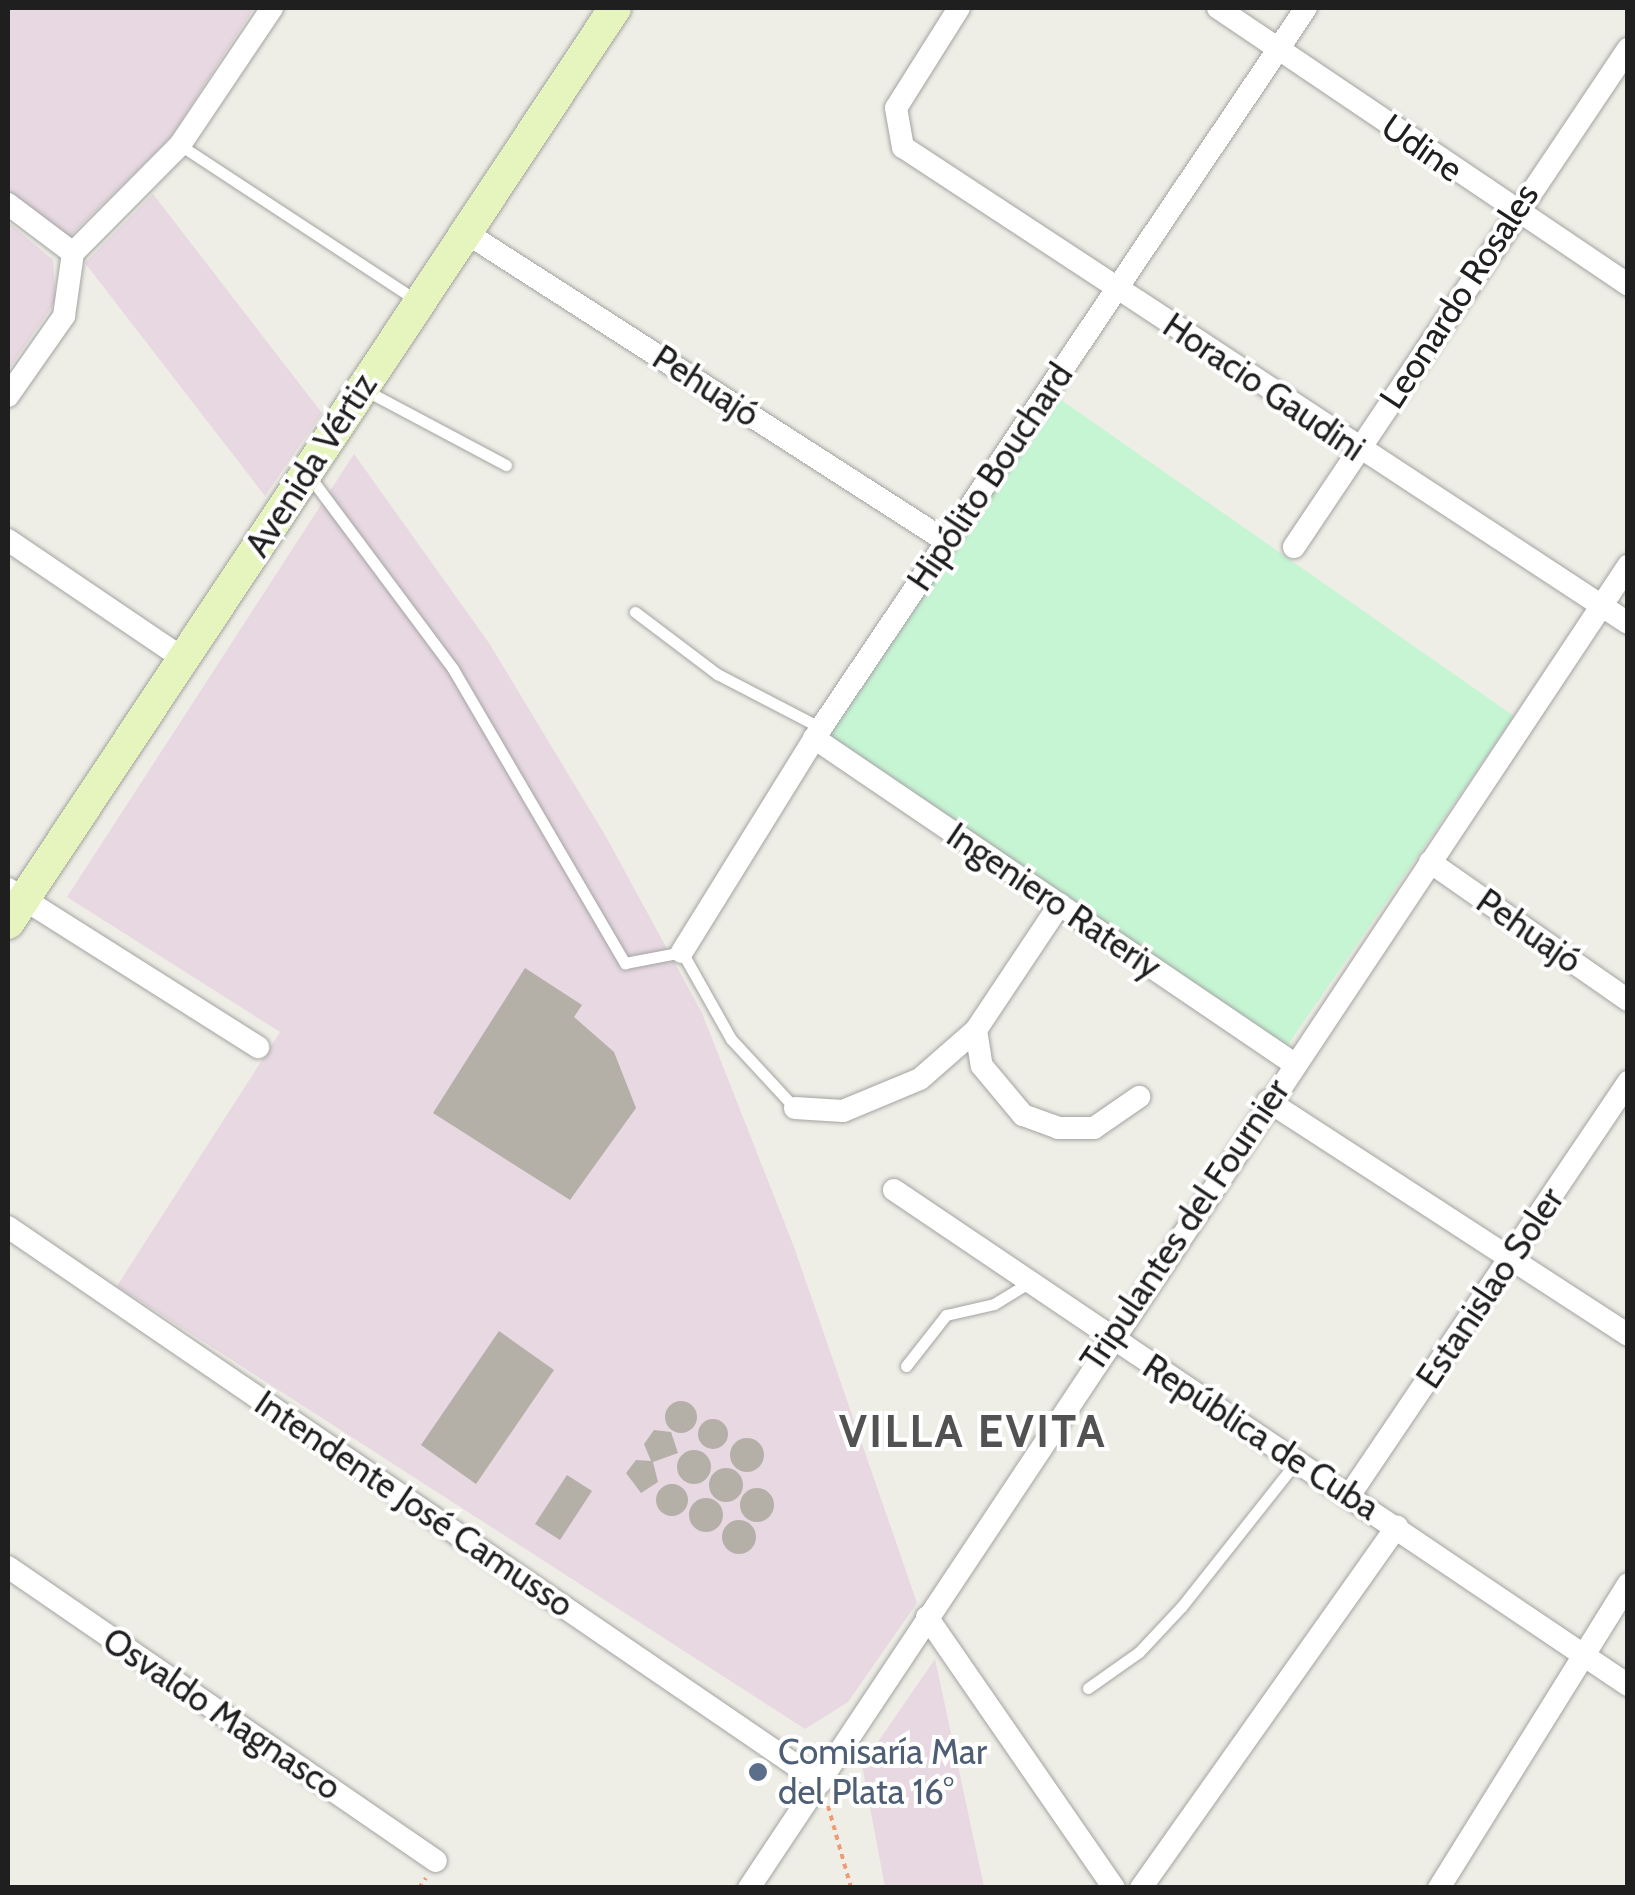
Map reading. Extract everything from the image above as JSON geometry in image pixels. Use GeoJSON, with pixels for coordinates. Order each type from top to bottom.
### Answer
{"type":"FeatureCollection","features":[{"type":"Feature","properties":{"kind":"street"},"geometry":{"type":"LineString","coordinates":[[8,396],[64,316],[73,253],[180,145],[272,8]]}},
{"type":"Feature","properties":{"kind":"street","name":"Avenida Vértiz"},"geometry":{"type":"LineString","coordinates":[[13,904],[184,658],[360,387],[616,8]]}},
{"type":"Feature","properties":{"kind":"street","name":"Horacio Gaudini"},"geometry":{"type":"LineString","coordinates":[[959,8],[896,108],[903,147],[1358,451],[1628,623]]}},
{"type":"Feature","properties":{"kind":"street","name":"Udine"},"geometry":{"type":"LineString","coordinates":[[1218,8],[1628,285]]}},
{"type":"Feature","properties":{"kind":"street","name":"Hipólito Bouchard"},"geometry":{"type":"LineString","coordinates":[[682,952],[818,733],[1306,8]]}},
{"type":"Feature","properties":{"kind":"street","name":"Leonardo Rosales"},"geometry":{"type":"LineString","coordinates":[[1294,547],[1513,210],[1628,49]]}},
{"type":"Feature","properties":{"kind":"street"},"geometry":{"type":"LineString","coordinates":[[8,204],[73,253]]}},
{"type":"Feature","properties":{"kind":"street","name":"Pehuajó"},"geometry":{"type":"LineString","coordinates":[[465,232],[946,541]]}},
{"type":"Feature","properties":{"kind":"street"},"geometry":{"type":"LineString","coordinates":[[8,540],[184,658]]}},
{"type":"Feature","properties":{"kind":"street","name":"Tripulantes del Fournier"},"geometry":{"type":"LineString","coordinates":[[748,1888],[1110,1336],[1628,566]]}},
{"type":"Feature","properties":{"kind":"street","name":"Ingeniero Rateriy"},"geometry":{"type":"LineString","coordinates":[[818,733],[1293,1064]]}},
{"type":"Feature","properties":{"kind":"street","name":"Pehuajó"},"geometry":{"type":"LineString","coordinates":[[1430,862],[1628,1000]]}},
{"type":"Feature","properties":{"kind":"street"},"geometry":{"type":"LineString","coordinates":[[13,904],[258,1047]]}},
{"type":"Feature","properties":{"kind":"street"},"geometry":{"type":"LineString","coordinates":[[794,1108],[843,1111],[891,1096],[976,1030],[1060,904]]}},
{"type":"Feature","properties":{"kind":"street"},"geometry":{"type":"LineString","coordinates":[[976,1030],[982,1066],[1023,1115],[1058,1128],[1094,1128],[1139,1097]]}},
{"type":"Feature","properties":{"kind":"street","name":"Estanislao Soler"},"geometry":{"type":"LineString","coordinates":[[1350,1494],[1513,1258],[1628,1082]]}},
{"type":"Feature","properties":{"kind":"street"},"geometry":{"type":"LineString","coordinates":[[1268,1101],[1628,1335]]}},
{"type":"Feature","properties":{"kind":"street","name":"República de Cuba"},"geometry":{"type":"LineString","coordinates":[[894,1190],[1628,1685]]}},
{"type":"Feature","properties":{"kind":"street","name":"Intendente José Camusso"},"geometry":{"type":"LineString","coordinates":[[8,1227],[820,1782]]}},
{"type":"Feature","properties":{"kind":"street"},"geometry":{"type":"LineString","coordinates":[[1141,1888],[1397,1526]]}},
{"type":"Feature","properties":{"kind":"street","name":"Osvaldo Magnasco"},"geometry":{"type":"LineString","coordinates":[[8,1567],[436,1861]]}},
{"type":"Feature","properties":{"kind":"street"},"geometry":{"type":"LineString","coordinates":[[1443,1886],[1580,1654],[1628,1584]]}},
{"type":"Feature","properties":{"kind":"street"},"geometry":{"type":"LineString","coordinates":[[927,1617],[1114,1888]]}},
{"type":"Feature","properties":{"kind":"lane"},"geometry":{"type":"LineString","coordinates":[[180,145],[420,302]]}},
{"type":"Feature","properties":{"kind":"lane"},"geometry":{"type":"LineString","coordinates":[[360,387],[506,465]]}},
{"type":"Feature","properties":{"kind":"lane"},"geometry":{"type":"LineString","coordinates":[[307,474],[453,669],[625,963],[682,952],[731,1040],[794,1108]]}},
{"type":"Feature","properties":{"kind":"lane"},"geometry":{"type":"LineString","coordinates":[[635,612],[717,674],[818,733]]}},
{"type":"Feature","properties":{"kind":"lane"},"geometry":{"type":"LineString","coordinates":[[906,1366],[946,1315],[994,1304],[1030,1282]]}},
{"type":"Feature","properties":{"kind":"lane"},"geometry":{"type":"LineString","coordinates":[[1088,1688],[1139,1652],[1182,1606],[1296,1461]]}},
{"type":"Feature","properties":{"kind":"path"},"geometry":{"type":"LineString","coordinates":[[820,1782],[851,1888]]}},
{"type":"Feature","properties":{"kind":"shaded area"},"geometry":{"type":"Polygon","coordinates":[[[8,8],[254,8],[170,138],[67,239],[8,192],[8,8]]]}},
{"type":"Feature","properties":{"kind":"shaded area"},"geometry":{"type":"Polygon","coordinates":[[[153,194],[322,413],[265,496],[85,263],[153,194]]]}},
{"type":"Feature","properties":{"kind":"shaded area"},"geometry":{"type":"Polygon","coordinates":[[[8,222],[53,260],[56,301],[8,370],[8,222]]]}},
{"type":"Feature","properties":{"kind":"shaded area"},"geometry":{"type":"Polygon","coordinates":[[[354,454],[489,643],[605,835],[702,1013],[794,1247],[917,1603],[848,1702],[805,1729],[117,1286],[280,1032],[67,897],[354,454]]]}},
{"type":"Feature","properties":{"kind":"shaded area"},"geometry":{"type":"Polygon","coordinates":[[[935,1659],[984,1887],[885,1887],[862,1765],[935,1659]]]}},
{"type":"Feature","properties":{"kind":"green space"},"geometry":{"type":"Polygon","coordinates":[[[1057,397],[1514,716],[1287,1046],[827,737],[1057,397]]]}},
{"type":"Feature","properties":{"kind":"building"},"geometry":{"type":"Polygon","coordinates":[[[525,968],[582,1005],[574,1017],[614,1052],[636,1108],[570,1200],[433,1113],[525,968]]]}},
{"type":"Feature","properties":{"kind":"building"},"geometry":{"type":"Polygon","coordinates":[[[499,1331],[554,1370],[476,1484],[421,1445],[499,1331]]]}},
{"type":"Feature","properties":{"kind":"building"},"geometry":{"type":"Polygon","coordinates":[[[681,1401],[692,1406],[697,1417],[692,1428],[681,1433],[670,1428],[665,1417],[670,1406],[681,1401]]]}},
{"type":"Feature","properties":{"kind":"building"},"geometry":{"type":"Polygon","coordinates":[[[713,1419],[724,1423],[728,1434],[724,1445],[713,1449],[702,1445],[698,1434],[702,1423],[713,1419]]]}},
{"type":"Feature","properties":{"kind":"building"},"geometry":{"type":"Polygon","coordinates":[[[654,1430],[671,1432],[678,1453],[653,1462],[658,1482],[641,1493],[626,1473],[636,1460],[651,1461],[644,1444],[654,1430]]]}},
{"type":"Feature","properties":{"kind":"building"},"geometry":{"type":"Polygon","coordinates":[[[747,1438],[759,1443],[764,1455],[759,1467],[747,1472],[735,1467],[730,1455],[735,1443],[747,1438]]]}},
{"type":"Feature","properties":{"kind":"building"},"geometry":{"type":"Polygon","coordinates":[[[694,1450],[706,1455],[711,1467],[706,1479],[694,1484],[682,1479],[677,1467],[682,1455],[694,1450]]]}},
{"type":"Feature","properties":{"kind":"building"},"geometry":{"type":"Polygon","coordinates":[[[726,1468],[738,1473],[743,1485],[738,1497],[726,1502],[714,1497],[709,1485],[714,1473],[726,1468]]]}},
{"type":"Feature","properties":{"kind":"building"},"geometry":{"type":"Polygon","coordinates":[[[567,1475],[592,1491],[560,1540],[535,1524],[567,1475]]]}},
{"type":"Feature","properties":{"kind":"building"},"geometry":{"type":"Polygon","coordinates":[[[672,1484],[683,1489],[688,1500],[683,1511],[672,1516],[661,1511],[656,1500],[661,1489],[672,1484]]]}},
{"type":"Feature","properties":{"kind":"building"},"geometry":{"type":"Polygon","coordinates":[[[757,1488],[769,1493],[774,1505],[769,1517],[757,1522],[745,1517],[740,1505],[745,1493],[757,1488]]]}},
{"type":"Feature","properties":{"kind":"building"},"geometry":{"type":"Polygon","coordinates":[[[706,1498],[718,1503],[723,1515],[718,1527],[706,1532],[694,1527],[689,1515],[694,1503],[706,1498]]]}},
{"type":"Feature","properties":{"kind":"building"},"geometry":{"type":"Polygon","coordinates":[[[739,1520],[751,1525],[756,1537],[751,1549],[739,1554],[727,1549],[722,1537],[727,1525],[739,1520]]]}},
{"type":"Feature","properties":{"kind":"place","name":"Comisaría Mar del Plata 16°"},"geometry":{"type":"Point","coordinates":[758,1772]}},
{"type":"Feature","properties":{"kind":"district","name":"VILLA EVITA"},"geometry":{"type":"Point","coordinates":[973,1432]}}]}
